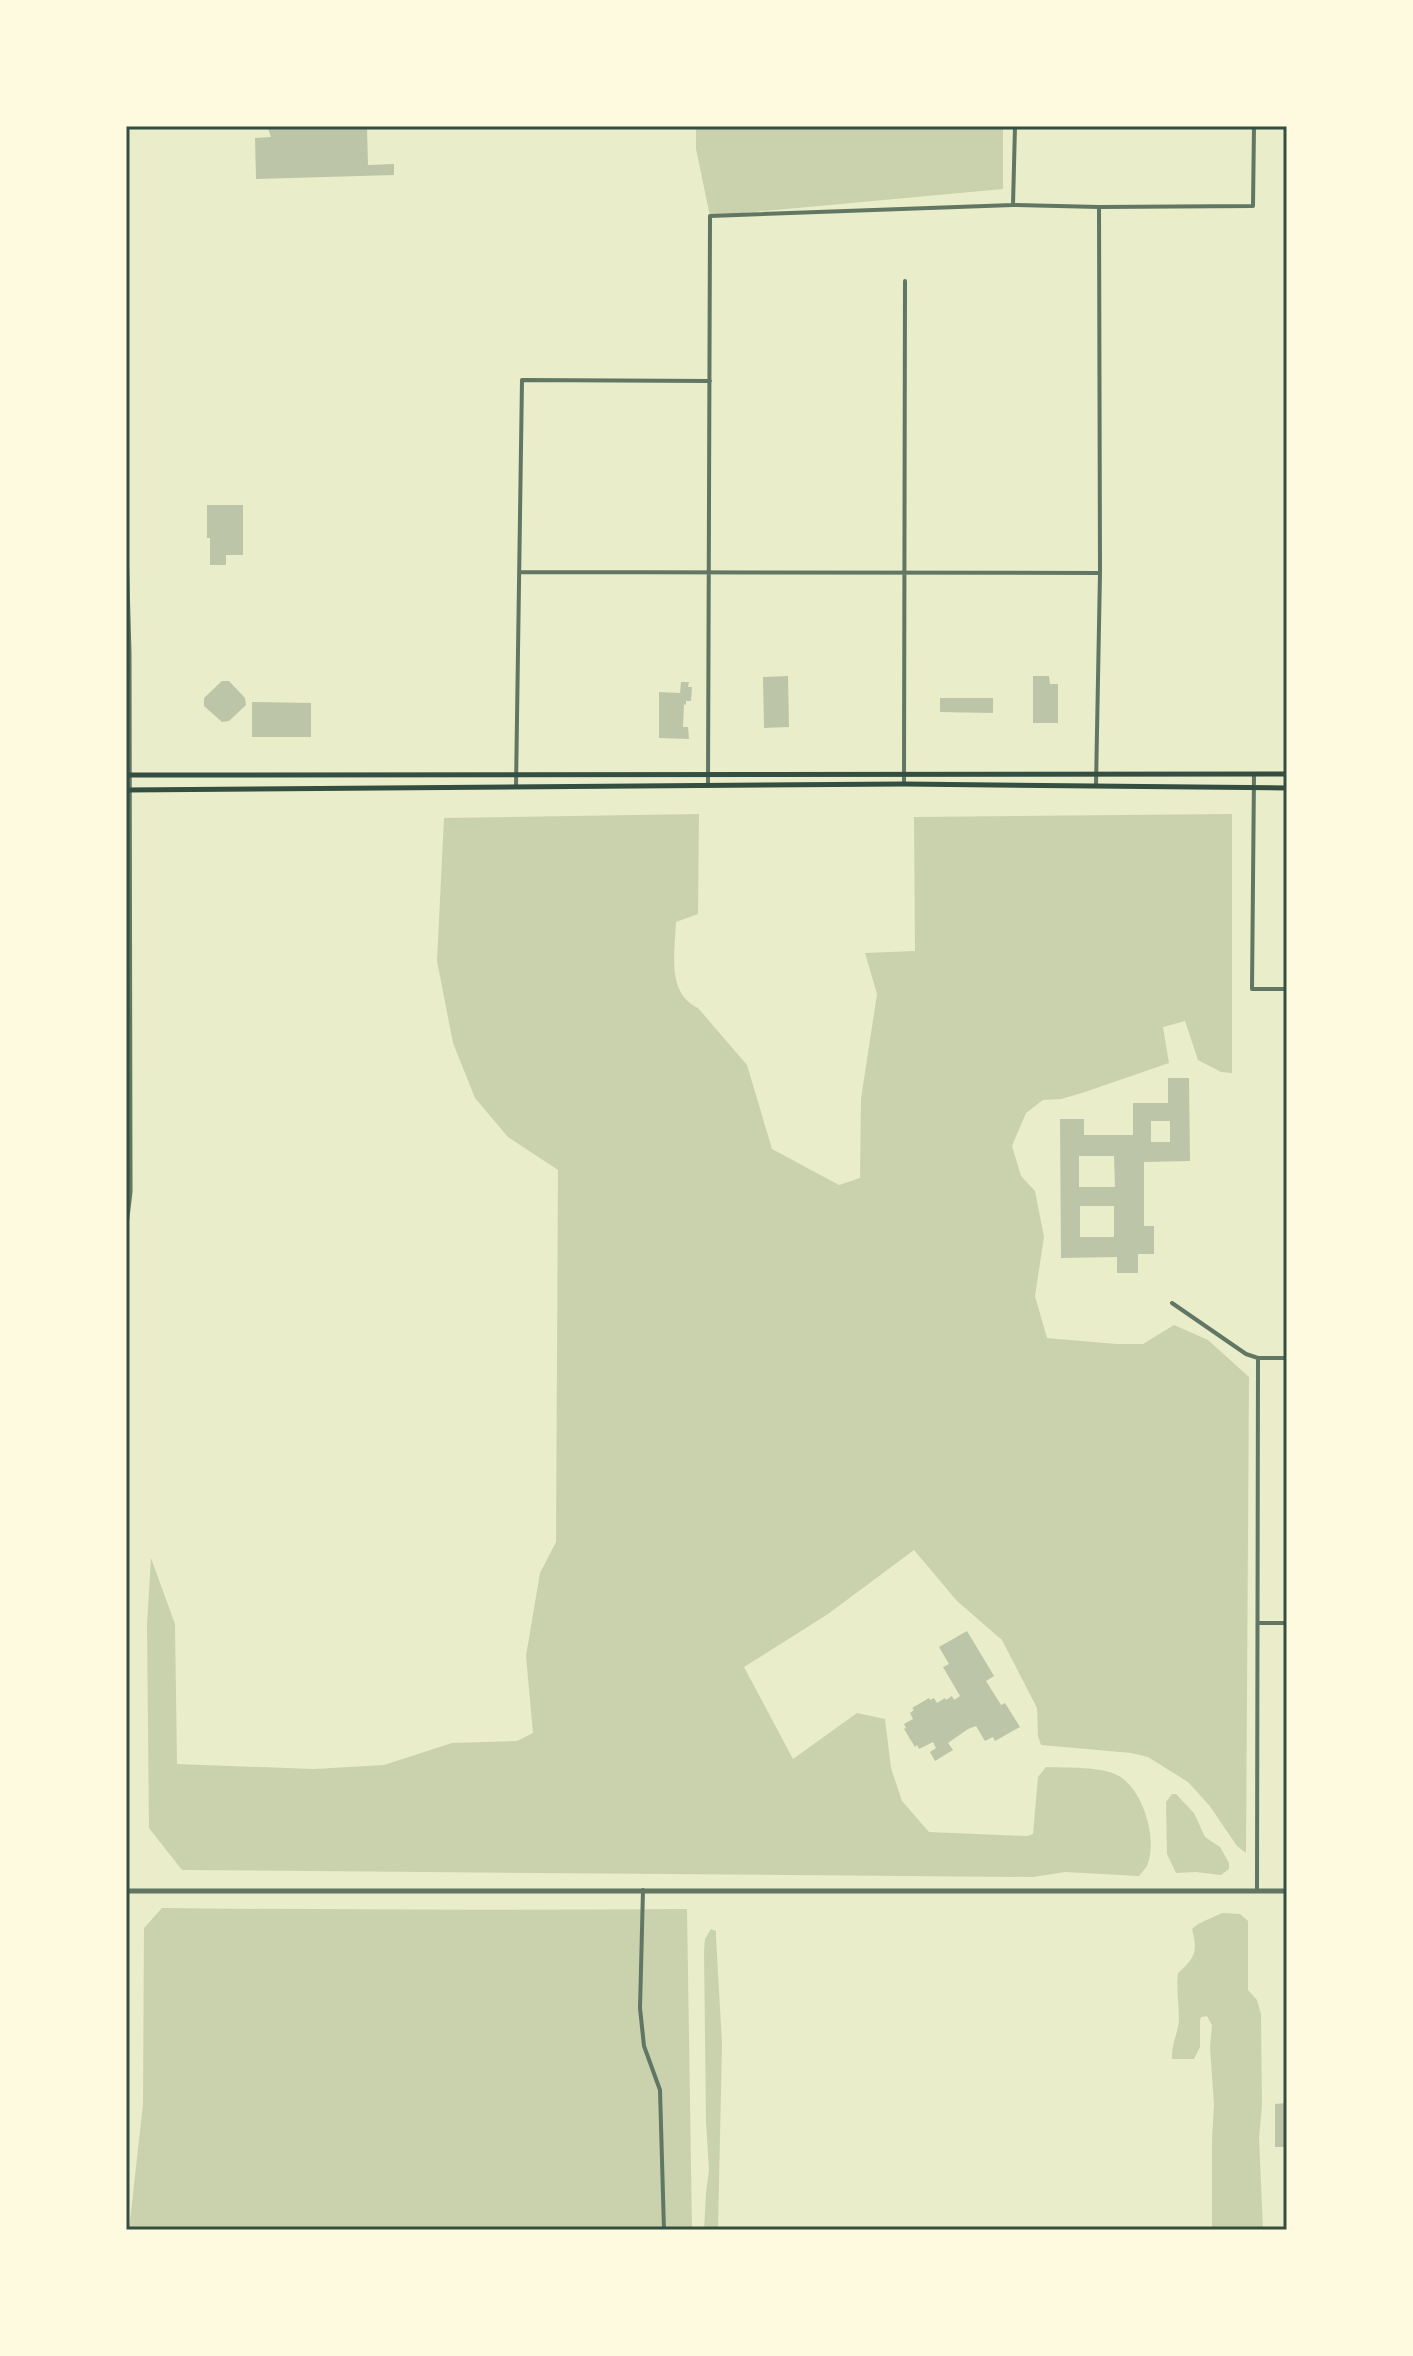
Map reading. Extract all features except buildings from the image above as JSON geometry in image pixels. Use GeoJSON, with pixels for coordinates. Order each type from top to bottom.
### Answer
{"type":"FeatureCollection","features":[{"type":"Feature","properties":{"kind":"main road"},"geometry":{"type":"LineString","coordinates":[[127,775],[1287,774]]}},
{"type":"Feature","properties":{"kind":"main road"},"geometry":{"type":"LineString","coordinates":[[127,790],[904,784],[1287,788]]}},
{"type":"Feature","properties":{"kind":"street"},"geometry":{"type":"LineString","coordinates":[[1013,205],[1015,126]]}},
{"type":"Feature","properties":{"kind":"street"},"geometry":{"type":"LineString","coordinates":[[708,786],[710,216],[1013,205],[1253,206],[1254,126]]}},
{"type":"Feature","properties":{"kind":"street"},"geometry":{"type":"LineString","coordinates":[[1096,788],[1100,573],[1099,207]]}},
{"type":"Feature","properties":{"kind":"street"},"geometry":{"type":"LineString","coordinates":[[904,784],[905,281]]}},
{"type":"Feature","properties":{"kind":"street"},"geometry":{"type":"LineString","coordinates":[[516,787],[522,380],[710,381]]}},
{"type":"Feature","properties":{"kind":"street"},"geometry":{"type":"LineString","coordinates":[[126,547],[130,1192],[126,1226]]}},
{"type":"Feature","properties":{"kind":"street"},"geometry":{"type":"LineString","coordinates":[[520,572],[1100,573]]}},
{"type":"Feature","properties":{"kind":"street"},"geometry":{"type":"LineString","coordinates":[[1254,774],[1252,989],[1287,989]]}},
{"type":"Feature","properties":{"kind":"street"},"geometry":{"type":"LineString","coordinates":[[1172,1303],[1246,1354],[1258,1358],[1287,1358]]}},
{"type":"Feature","properties":{"kind":"street"},"geometry":{"type":"LineString","coordinates":[[1257,1890],[1258,1358]]}},
{"type":"Feature","properties":{"kind":"street"},"geometry":{"type":"LineString","coordinates":[[1259,1623],[1287,1623]]}},
{"type":"Feature","properties":{"kind":"street"},"geometry":{"type":"LineString","coordinates":[[643,1890],[640,2008],[644,2046],[660,2090],[664,2230]]}},
{"type":"Feature","properties":{"kind":"street"},"geometry":{"type":"LineString","coordinates":[[126,1891],[1287,1891]]}},
{"type":"Feature","properties":{"kind":"street"},"geometry":{"type":"LineString","coordinates":[[126,2045],[126,2109]]}},
{"type":"Feature","properties":{"kind":"green space"},"geometry":{"type":"Polygon","coordinates":[[[696,126],[1003,126],[1003,189],[710,216],[696,149],[696,126]]]}},
{"type":"Feature","properties":{"kind":"green space"},"geometry":{"type":"Polygon","coordinates":[[[699,814],[698,914],[676,922],[674,958],[677,982],[688,1001],[698,1008],[747,1065],[772,1149],[839,1185],[860,1178],[861,1099],[877,994],[865,953],[915,951],[914,817],[1232,814],[1232,1073],[1221,1072],[1198,1060],[1185,1021],[1163,1027],[1169,1063],[1082,1093],[1043,1100],[1026,1113],[1012,1146],[1021,1176],[1035,1191],[1044,1237],[1035,1296],[1047,1338],[1143,1344],[1174,1325],[1208,1340],[1249,1377],[1246,1853],[1237,1846],[1209,1805],[1188,1782],[1148,1757],[1041,1745],[1037,1708],[1002,1640],[957,1601],[914,1550],[828,1614],[744,1667],[793,1759],[857,1713],[885,1719],[891,1768],[902,1801],[929,1832],[1027,1836],[1033,1834],[1038,1777],[1046,1767],[1084,1768],[1112,1773],[1128,1783],[1135,1793],[1150,1830],[1150,1855],[1147,1866],[1139,1876],[1065,1872],[1033,1877],[182,1870],[149,1828],[147,1625],[151,1558],[175,1624],[177,1764],[314,1769],[384,1765],[452,1743],[517,1741],[533,1733],[526,1656],[540,1573],[556,1542],[558,1170],[508,1137],[475,1098],[453,1043],[437,961],[444,818],[699,814]]]}},
{"type":"Feature","properties":{"kind":"green space"},"geometry":{"type":"Polygon","coordinates":[[[1172,1794],[1176,1794],[1194,1813],[1205,1837],[1220,1847],[1229,1863],[1229,1869],[1221,1875],[1176,1873],[1167,1854],[1166,1802],[1172,1794]]]}},
{"type":"Feature","properties":{"kind":"green space"},"geometry":{"type":"Polygon","coordinates":[[[162,1908],[687,1909],[692,2230],[129,2230],[143,2104],[144,1928],[162,1908]]]}},
{"type":"Feature","properties":{"kind":"green space"},"geometry":{"type":"Polygon","coordinates":[[[1222,1913],[1240,1914],[1248,1921],[1248,1990],[1257,2000],[1261,2014],[1262,2106],[1259,2137],[1263,2230],[1212,2230],[1214,2105],[1210,2047],[1212,2025],[1207,2016],[1200,2020],[1200,2047],[1194,2059],[1172,2059],[1179,2020],[1178,1973],[1194,1954],[1192,1929],[1222,1913]]]}},
{"type":"Feature","properties":{"kind":"green space"},"geometry":{"type":"Polygon","coordinates":[[[711,1929],[716,1931],[722,2044],[718,2230],[704,2230],[709,2170],[704,1950],[705,1939],[711,1929]]]}}]}
